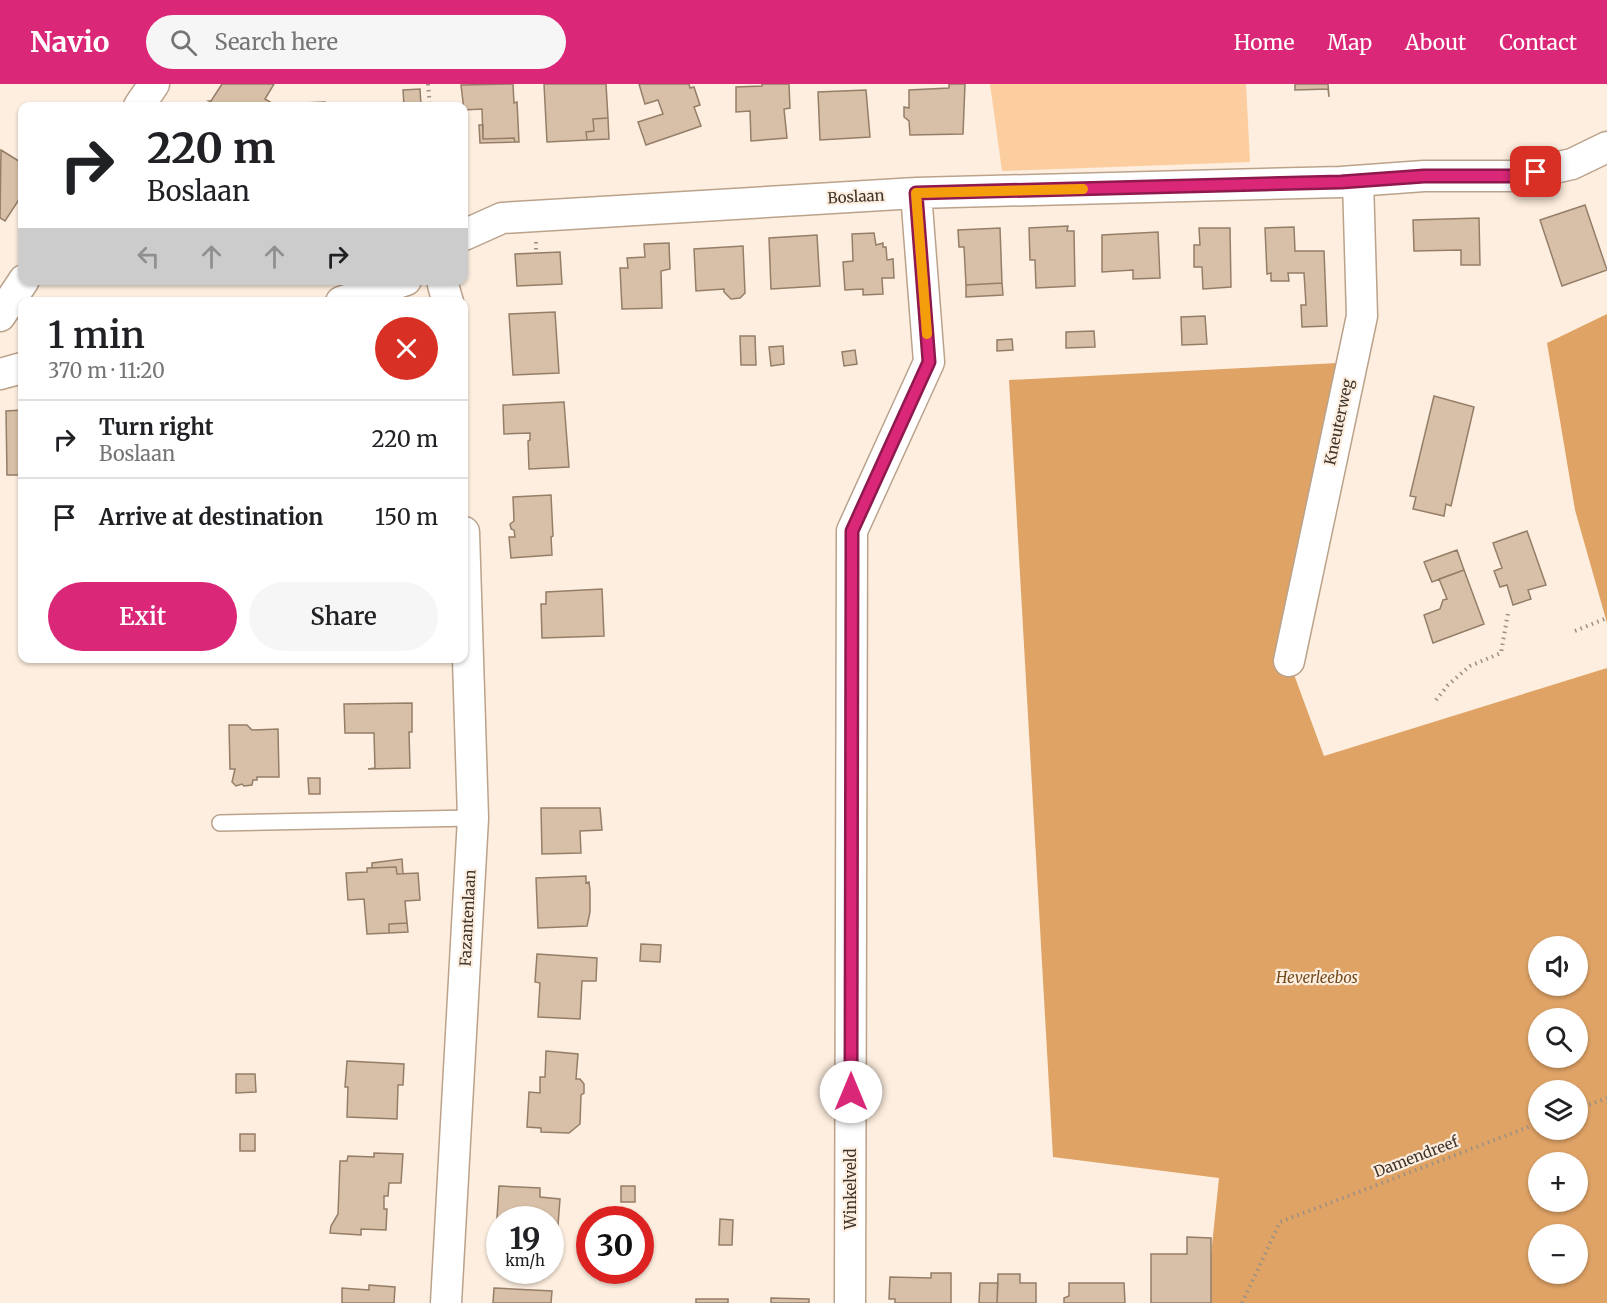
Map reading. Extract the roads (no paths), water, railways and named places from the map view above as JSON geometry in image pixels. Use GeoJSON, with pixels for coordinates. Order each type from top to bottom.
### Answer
{"type":"FeatureCollection","features":[{"type":"Feature","properties":{"kind":"street"},"geometry":{"type":"LineString","coordinates":[[143,102],[154,84]]}},
{"type":"Feature","properties":{"kind":"street","name":"Boslaan"},"geometry":{"type":"LineString","coordinates":[[468,233],[502,218],[916,193],[1358,181],[1424,176],[1519,176],[1572,165],[1607,147]]}},
{"type":"Feature","properties":{"kind":"street","name":"Kneuterweg"},"geometry":{"type":"LineString","coordinates":[[1289,661],[1362,316],[1358,181]]}},
{"type":"Feature","properties":{"kind":"street","name":"Winkelveld"},"geometry":{"type":"LineString","coordinates":[[850,1303],[852,531],[929,362],[916,193]]}},
{"type":"Feature","properties":{"kind":"street"},"geometry":{"type":"LineString","coordinates":[[0,316],[21,285]]}},
{"type":"Feature","properties":{"kind":"street"},"geometry":{"type":"LineString","coordinates":[[356,297],[391,285]]}},
{"type":"Feature","properties":{"kind":"street"},"geometry":{"type":"LineString","coordinates":[[0,374],[18,369]]}},
{"type":"Feature","properties":{"kind":"street","name":"Fazantenlaan"},"geometry":{"type":"LineString","coordinates":[[446,1303],[473,818],[468,659]]}},
{"type":"Feature","properties":{"kind":"lane"},"geometry":{"type":"LineString","coordinates":[[220,823],[473,818]]}},
{"type":"Feature","properties":{"kind":"park label","name":"Heverleebos"},"geometry":{"type":"Point","coordinates":[1317,978]}}]}
